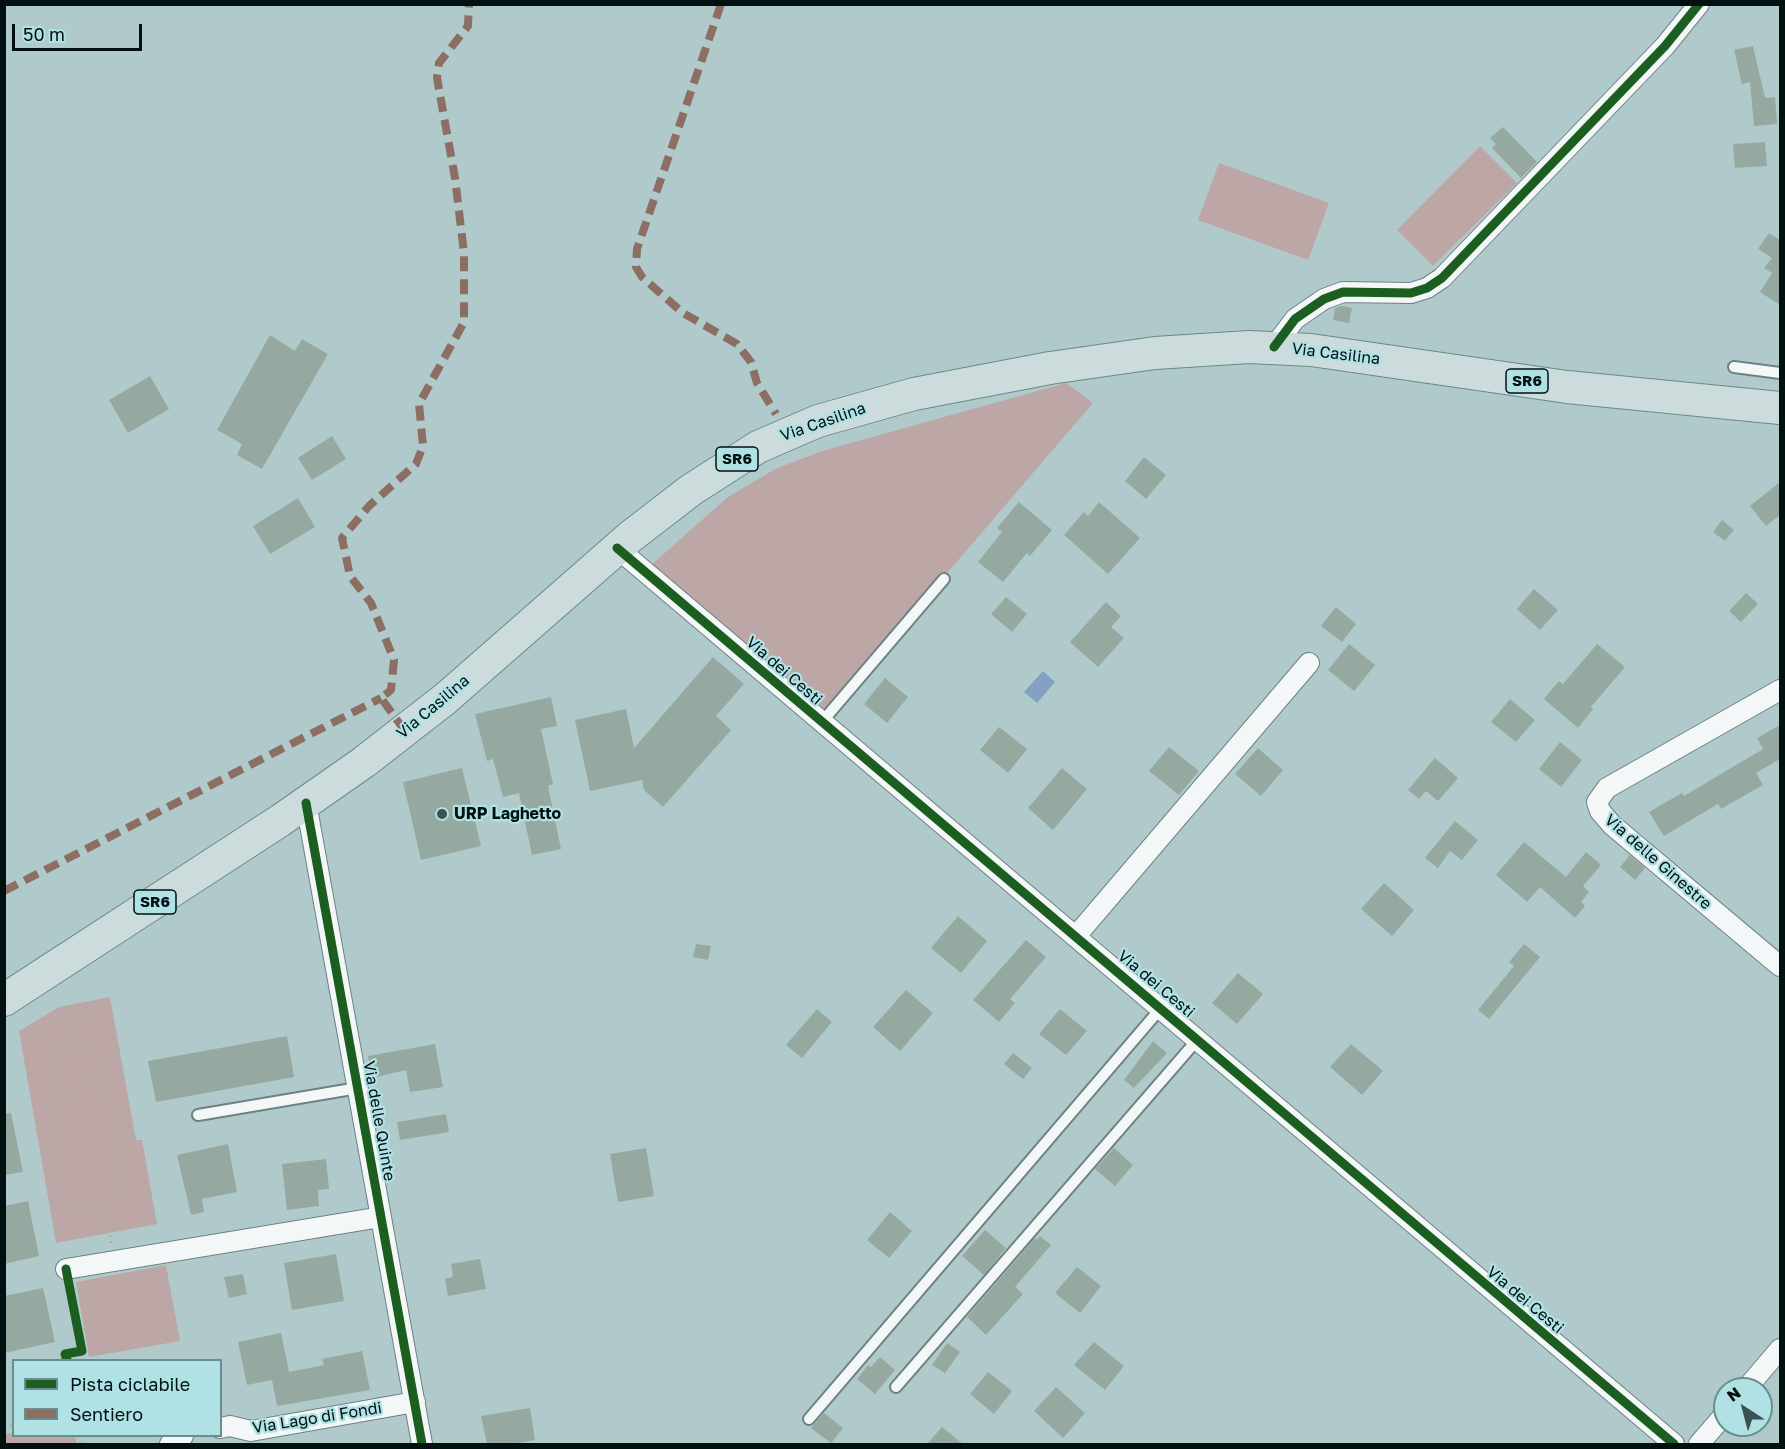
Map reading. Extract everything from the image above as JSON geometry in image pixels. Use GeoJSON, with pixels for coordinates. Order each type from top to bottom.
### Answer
{"type":"FeatureCollection","features":[{"type":"Feature","properties":{"kind":"main road","name":"Via Casilina"},"geometry":{"type":"LineString","coordinates":[[4,1000],[306,803],[432,709],[617,548],[679,498],[736,459],[782,435],[837,415],[925,392],[1050,368],[1175,351],[1274,347],[1332,352],[1567,387],[1780,408]]}},
{"type":"Feature","properties":{"kind":"street"},"geometry":{"type":"LineString","coordinates":[[1274,347],[1295,319],[1324,298],[1343,292],[1411,293],[1427,288],[1442,278],[1656,55],[1699,4]]}},
{"type":"Feature","properties":{"kind":"street","name":"Via dei Cesti"},"geometry":{"type":"LineString","coordinates":[[617,548],[820,723],[1076,936],[1674,1444]]}},
{"type":"Feature","properties":{"kind":"street"},"geometry":{"type":"LineString","coordinates":[[1076,936],[1309,663]]}},
{"type":"Feature","properties":{"kind":"street","name":"Via delle Ginestre"},"geometry":{"type":"LineString","coordinates":[[1780,690],[1607,788],[1598,802],[1600,810],[1612,825],[1780,966]]}},
{"type":"Feature","properties":{"kind":"street","name":"Via delle Quinte"},"geometry":{"type":"LineString","coordinates":[[306,803],[422,1444]]}},
{"type":"Feature","properties":{"kind":"street"},"geometry":{"type":"LineString","coordinates":[[66,1269],[381,1217]]}},
{"type":"Feature","properties":{"kind":"street"},"geometry":{"type":"LineString","coordinates":[[1756,1377],[1780,1349]]}},
{"type":"Feature","properties":{"kind":"street","name":"Via Lago di Fondi"},"geometry":{"type":"LineString","coordinates":[[222,1428],[230,1426],[251,1431],[415,1402]]}},
{"type":"Feature","properties":{"kind":"street"},"geometry":{"type":"LineString","coordinates":[[1699,1444],[1713,1428]]}},
{"type":"Feature","properties":{"kind":"lane"},"geometry":{"type":"LineString","coordinates":[[1734,367],[1780,373]]}},
{"type":"Feature","properties":{"kind":"lane"},"geometry":{"type":"LineString","coordinates":[[820,723],[944,579]]}},
{"type":"Feature","properties":{"kind":"lane"},"geometry":{"type":"LineString","coordinates":[[809,1419],[1161,1008]]}},
{"type":"Feature","properties":{"kind":"lane"},"geometry":{"type":"LineString","coordinates":[[896,1387],[1198,1039]]}},
{"type":"Feature","properties":{"kind":"lane"},"geometry":{"type":"LineString","coordinates":[[198,1115],[358,1088]]}},
{"type":"Feature","properties":{"kind":"path"},"geometry":{"type":"LineString","coordinates":[[27,1032],[63,1015],[95,1005]]}},
{"type":"Feature","properties":{"kind":"path"},"geometry":{"type":"LineString","coordinates":[[63,1015],[73,1039]]}},
{"type":"Feature","properties":{"kind":"path"},"geometry":{"type":"LineString","coordinates":[[110,1203],[85,1215],[70,1210],[60,1197],[60,1175],[50,1133],[50,1118],[55,1096],[50,1071],[58,1049],[73,1039],[86,1039],[92,1042],[103,1088],[112,1106],[116,1138],[114,1167],[116,1187],[107,1221],[110,1233]]}},
{"type":"Feature","properties":{"kind":"path"},"geometry":{"type":"LineString","coordinates":[[55,1096],[81,1087],[103,1088]]}},
{"type":"Feature","properties":{"kind":"path"},"geometry":{"type":"LineString","coordinates":[[52,1198],[60,1197]]}},
{"type":"Feature","properties":{"kind":"path"},"geometry":{"type":"LineString","coordinates":[[66,1269],[82,1351],[65,1354],[67,1359]]}},
{"type":"Feature","properties":{"kind":"shaded area"},"geometry":{"type":"Polygon","coordinates":[[[1480,146],[1517,183],[1433,266],[1397,230],[1480,146]]]}},
{"type":"Feature","properties":{"kind":"shaded area"},"geometry":{"type":"Polygon","coordinates":[[[1219,163],[1329,203],[1308,260],[1198,220],[1219,163]]]}},
{"type":"Feature","properties":{"kind":"shaded area"},"geometry":{"type":"Polygon","coordinates":[[[1066,383],[1093,403],[828,712],[824,713],[650,566],[728,497],[775,469],[822,451],[1066,383]]]}},
{"type":"Feature","properties":{"kind":"shaded area"},"geometry":{"type":"Polygon","coordinates":[[[110,997],[136,1140],[142,1140],[157,1224],[56,1243],[19,1031],[59,1007],[110,997]]]}},
{"type":"Feature","properties":{"kind":"shaded area"},"geometry":{"type":"Polygon","coordinates":[[[166,1265],[180,1341],[89,1357],[76,1282],[166,1265]]]}},
{"type":"Feature","properties":{"kind":"shaded area"},"geometry":{"type":"Polygon","coordinates":[[[12,1433],[12,1437],[75,1437],[77,1444],[5,1444],[5,1434],[12,1433]]]}},
{"type":"Feature","properties":{"kind":"water"},"geometry":{"type":"Polygon","coordinates":[[[1043,671],[1055,682],[1037,703],[1024,692],[1043,671]]]}},
{"type":"Feature","properties":{"kind":"building"},"geometry":{"type":"Polygon","coordinates":[[[1753,46],[1765,98],[1775,97],[1777,124],[1754,126],[1750,82],[1742,84],[1734,50],[1753,46]]]}},
{"type":"Feature","properties":{"kind":"building"},"geometry":{"type":"Polygon","coordinates":[[[1503,127],[1537,162],[1521,178],[1492,148],[1496,144],[1490,138],[1503,127]]]}},
{"type":"Feature","properties":{"kind":"building"},"geometry":{"type":"Polygon","coordinates":[[[1765,142],[1767,166],[1735,168],[1733,144],[1765,142]]]}},
{"type":"Feature","properties":{"kind":"building"},"geometry":{"type":"Polygon","coordinates":[[[1769,233],[1780,240],[1780,305],[1760,292],[1772,273],[1764,268],[1772,258],[1758,249],[1769,233]]]}},
{"type":"Feature","properties":{"kind":"building"},"geometry":{"type":"Polygon","coordinates":[[[1341,306],[1352,308],[1349,323],[1333,320],[1335,308],[1341,306]]]}},
{"type":"Feature","properties":{"kind":"building"},"geometry":{"type":"Polygon","coordinates":[[[270,335],[295,351],[302,339],[328,354],[262,469],[237,455],[242,444],[217,430],[270,335]]]}},
{"type":"Feature","properties":{"kind":"building"},"geometry":{"type":"Polygon","coordinates":[[[150,376],[169,409],[128,433],[109,400],[150,376]]]}},
{"type":"Feature","properties":{"kind":"building"},"geometry":{"type":"Polygon","coordinates":[[[332,436],[346,459],[312,480],[298,458],[332,436]]]}},
{"type":"Feature","properties":{"kind":"building"},"geometry":{"type":"Polygon","coordinates":[[[1144,457],[1166,475],[1146,499],[1125,481],[1144,457]]]}},
{"type":"Feature","properties":{"kind":"building"},"geometry":{"type":"Polygon","coordinates":[[[1780,482],[1780,515],[1766,526],[1750,506],[1780,482]]]}},
{"type":"Feature","properties":{"kind":"building"},"geometry":{"type":"Polygon","coordinates":[[[298,498],[315,527],[270,554],[253,526],[298,498]]]}},
{"type":"Feature","properties":{"kind":"building"},"geometry":{"type":"Polygon","coordinates":[[[1019,502],[1052,530],[1030,556],[1027,553],[1003,582],[978,562],[1002,532],[997,528],[1019,502]]]}},
{"type":"Feature","properties":{"kind":"building"},"geometry":{"type":"Polygon","coordinates":[[[1099,502],[1140,538],[1108,574],[1064,535],[1084,512],[1088,516],[1099,502]]]}},
{"type":"Feature","properties":{"kind":"building"},"geometry":{"type":"Polygon","coordinates":[[[1722,520],[1734,530],[1725,541],[1713,532],[1722,520]]]}},
{"type":"Feature","properties":{"kind":"building"},"geometry":{"type":"Polygon","coordinates":[[[1534,589],[1558,610],[1540,630],[1517,609],[1534,589]]]}},
{"type":"Feature","properties":{"kind":"building"},"geometry":{"type":"Polygon","coordinates":[[[1746,593],[1758,604],[1741,622],[1729,611],[1746,593]]]}},
{"type":"Feature","properties":{"kind":"building"},"geometry":{"type":"Polygon","coordinates":[[[1006,597],[1027,614],[1012,632],[991,614],[1006,597]]]}},
{"type":"Feature","properties":{"kind":"building"},"geometry":{"type":"Polygon","coordinates":[[[1106,602],[1121,616],[1111,627],[1124,638],[1098,667],[1070,642],[1106,602]]]}},
{"type":"Feature","properties":{"kind":"building"},"geometry":{"type":"Polygon","coordinates":[[[1336,607],[1356,624],[1342,642],[1321,626],[1336,607]]]}},
{"type":"Feature","properties":{"kind":"building"},"geometry":{"type":"Polygon","coordinates":[[[1349,644],[1375,665],[1354,691],[1328,670],[1349,644]]]}},
{"type":"Feature","properties":{"kind":"building"},"geometry":{"type":"Polygon","coordinates":[[[1597,644],[1625,667],[1591,707],[1593,709],[1578,728],[1544,699],[1559,681],[1563,684],[1597,644]]]}},
{"type":"Feature","properties":{"kind":"building"},"geometry":{"type":"Polygon","coordinates":[[[713,657],[744,684],[716,716],[731,730],[663,807],[644,790],[642,780],[590,791],[575,720],[626,709],[634,748],[713,657]]]}},
{"type":"Feature","properties":{"kind":"building"},"geometry":{"type":"Polygon","coordinates":[[[885,678],[908,697],[887,723],[864,704],[885,678]]]}},
{"type":"Feature","properties":{"kind":"building"},"geometry":{"type":"Polygon","coordinates":[[[551,697],[557,726],[541,729],[553,784],[548,786],[561,849],[532,855],[519,793],[503,797],[493,759],[487,761],[475,714],[551,697]]]}},
{"type":"Feature","properties":{"kind":"building"},"geometry":{"type":"Polygon","coordinates":[[[1510,699],[1535,720],[1516,742],[1491,722],[1510,699]]]}},
{"type":"Feature","properties":{"kind":"building"},"geometry":{"type":"Polygon","coordinates":[[[1780,725],[1780,759],[1756,773],[1763,785],[1721,809],[1718,804],[1664,836],[1649,812],[1682,793],[1684,796],[1763,749],[1757,738],[1780,725]]]}},
{"type":"Feature","properties":{"kind":"building"},"geometry":{"type":"Polygon","coordinates":[[[999,727],[1027,749],[1008,773],[980,750],[999,727]]]}},
{"type":"Feature","properties":{"kind":"building"},"geometry":{"type":"Polygon","coordinates":[[[1560,742],[1582,760],[1561,787],[1539,769],[1560,742]]]}},
{"type":"Feature","properties":{"kind":"building"},"geometry":{"type":"Polygon","coordinates":[[[1169,747],[1199,771],[1179,795],[1149,771],[1169,747]]]}},
{"type":"Feature","properties":{"kind":"building"},"geometry":{"type":"Polygon","coordinates":[[[1258,748],[1283,770],[1261,796],[1235,774],[1258,748]]]}},
{"type":"Feature","properties":{"kind":"building"},"geometry":{"type":"Polygon","coordinates":[[[1435,758],[1458,778],[1438,801],[1426,791],[1419,799],[1408,790],[1435,758]]]}},
{"type":"Feature","properties":{"kind":"building","name":"URP Laghetto"},"geometry":{"type":"Polygon","coordinates":[[[462,768],[481,846],[421,860],[403,782],[462,768]]]}},
{"type":"Feature","properties":{"kind":"building"},"geometry":{"type":"Polygon","coordinates":[[[1062,768],[1087,789],[1053,830],[1028,808],[1062,768]]]}},
{"type":"Feature","properties":{"kind":"building"},"geometry":{"type":"Polygon","coordinates":[[[1455,821],[1478,840],[1462,860],[1450,851],[1438,868],[1425,858],[1455,821]]]}},
{"type":"Feature","properties":{"kind":"building"},"geometry":{"type":"Polygon","coordinates":[[[1524,842],[1566,877],[1586,852],[1601,865],[1583,886],[1589,892],[1581,902],[1585,906],[1575,918],[1540,887],[1527,902],[1496,875],[1524,842]]]}},
{"type":"Feature","properties":{"kind":"building"},"geometry":{"type":"Polygon","coordinates":[[[1630,855],[1645,868],[1635,880],[1620,867],[1630,855]]]}},
{"type":"Feature","properties":{"kind":"building"},"geometry":{"type":"Polygon","coordinates":[[[1384,883],[1414,910],[1392,936],[1361,909],[1384,883]]]}},
{"type":"Feature","properties":{"kind":"building"},"geometry":{"type":"Polygon","coordinates":[[[958,916],[987,941],[961,973],[931,948],[958,916]]]}},
{"type":"Feature","properties":{"kind":"building"},"geometry":{"type":"Polygon","coordinates":[[[1026,940],[1046,957],[1010,999],[1015,1003],[999,1022],[973,1000],[1026,940]]]}},
{"type":"Feature","properties":{"kind":"building"},"geometry":{"type":"Polygon","coordinates":[[[696,944],[711,946],[708,960],[693,957],[696,944]]]}},
{"type":"Feature","properties":{"kind":"building"},"geometry":{"type":"Polygon","coordinates":[[[1524,944],[1540,957],[1489,1019],[1478,1010],[1514,966],[1509,962],[1524,944]]]}},
{"type":"Feature","properties":{"kind":"building"},"geometry":{"type":"Polygon","coordinates":[[[1238,973],[1263,994],[1237,1024],[1212,1003],[1238,973]]]}},
{"type":"Feature","properties":{"kind":"building"},"geometry":{"type":"Polygon","coordinates":[[[906,990],[933,1013],[900,1051],[873,1027],[906,990]]]}},
{"type":"Feature","properties":{"kind":"building"},"geometry":{"type":"Polygon","coordinates":[[[817,1009],[832,1022],[802,1058],[786,1045],[817,1009]]]}},
{"type":"Feature","properties":{"kind":"building"},"geometry":{"type":"Polygon","coordinates":[[[1060,1009],[1087,1031],[1066,1055],[1039,1034],[1060,1009]]]}},
{"type":"Feature","properties":{"kind":"building"},"geometry":{"type":"Polygon","coordinates":[[[287,1036],[294,1077],[156,1102],[148,1061],[287,1036]]]}},
{"type":"Feature","properties":{"kind":"building"},"geometry":{"type":"Polygon","coordinates":[[[1153,1041],[1167,1053],[1134,1088],[1124,1080],[1153,1041]]]}},
{"type":"Feature","properties":{"kind":"building"},"geometry":{"type":"Polygon","coordinates":[[[435,1044],[443,1087],[410,1092],[406,1070],[372,1078],[368,1056],[435,1044]]]}},
{"type":"Feature","properties":{"kind":"building"},"geometry":{"type":"Polygon","coordinates":[[[1351,1044],[1383,1071],[1362,1095],[1330,1067],[1351,1044]]]}},
{"type":"Feature","properties":{"kind":"building"},"geometry":{"type":"Polygon","coordinates":[[[1013,1053],[1032,1068],[1023,1079],[1004,1064],[1013,1053]]]}},
{"type":"Feature","properties":{"kind":"building"},"geometry":{"type":"Polygon","coordinates":[[[11,1113],[23,1172],[4,1175],[4,1114],[11,1113]]]}},
{"type":"Feature","properties":{"kind":"building"},"geometry":{"type":"Polygon","coordinates":[[[446,1114],[449,1132],[400,1140],[397,1122],[446,1114]]]}},
{"type":"Feature","properties":{"kind":"building"},"geometry":{"type":"Polygon","coordinates":[[[228,1144],[237,1192],[202,1199],[204,1212],[191,1215],[177,1155],[228,1144]]]}},
{"type":"Feature","properties":{"kind":"building"},"geometry":{"type":"Polygon","coordinates":[[[646,1148],[654,1196],[618,1202],[610,1154],[646,1148]]]}},
{"type":"Feature","properties":{"kind":"building"},"geometry":{"type":"Polygon","coordinates":[[[1114,1148],[1133,1165],[1115,1186],[1095,1169],[1114,1148]]]}},
{"type":"Feature","properties":{"kind":"building"},"geometry":{"type":"Polygon","coordinates":[[[326,1159],[329,1189],[318,1190],[319,1206],[287,1210],[282,1164],[326,1159]]]}},
{"type":"Feature","properties":{"kind":"building"},"geometry":{"type":"Polygon","coordinates":[[[28,1201],[39,1256],[4,1264],[4,1206],[28,1201]]]}},
{"type":"Feature","properties":{"kind":"building"},"geometry":{"type":"Polygon","coordinates":[[[890,1212],[912,1231],[889,1258],[867,1240],[890,1212]]]}},
{"type":"Feature","properties":{"kind":"building"},"geometry":{"type":"Polygon","coordinates":[[[985,1230],[1006,1248],[984,1275],[962,1256],[985,1230]]]}},
{"type":"Feature","properties":{"kind":"building"},"geometry":{"type":"Polygon","coordinates":[[[1040,1236],[1051,1245],[1015,1287],[1023,1294],[986,1335],[967,1317],[1035,1238],[1037,1240],[1040,1236]]]}},
{"type":"Feature","properties":{"kind":"building"},"geometry":{"type":"Polygon","coordinates":[[[336,1254],[344,1301],[292,1310],[284,1263],[336,1254]]]}},
{"type":"Feature","properties":{"kind":"building"},"geometry":{"type":"Polygon","coordinates":[[[480,1259],[486,1289],[448,1296],[445,1279],[453,1277],[451,1264],[480,1259]]]}},
{"type":"Feature","properties":{"kind":"building"},"geometry":{"type":"Polygon","coordinates":[[[1077,1267],[1101,1286],[1080,1313],[1055,1293],[1077,1267]]]}},
{"type":"Feature","properties":{"kind":"building"},"geometry":{"type":"Polygon","coordinates":[[[243,1274],[247,1294],[229,1298],[224,1277],[243,1274]]]}},
{"type":"Feature","properties":{"kind":"building"},"geometry":{"type":"Polygon","coordinates":[[[43,1288],[55,1342],[4,1353],[4,1296],[43,1288]]]}},
{"type":"Feature","properties":{"kind":"building"},"geometry":{"type":"Polygon","coordinates":[[[281,1333],[289,1372],[324,1365],[322,1359],[362,1351],[370,1390],[277,1406],[272,1380],[247,1385],[238,1342],[281,1333]]]}},
{"type":"Feature","properties":{"kind":"building"},"geometry":{"type":"Polygon","coordinates":[[[1094,1342],[1124,1366],[1105,1390],[1074,1365],[1094,1342]]]}},
{"type":"Feature","properties":{"kind":"building"},"geometry":{"type":"Polygon","coordinates":[[[947,1343],[960,1352],[945,1373],[932,1365],[947,1343]]]}},
{"type":"Feature","properties":{"kind":"building"},"geometry":{"type":"Polygon","coordinates":[[[880,1357],[895,1370],[875,1394],[857,1379],[868,1365],[871,1367],[880,1357]]]}},
{"type":"Feature","properties":{"kind":"building"},"geometry":{"type":"Polygon","coordinates":[[[988,1372],[1012,1391],[994,1414],[970,1394],[988,1372]]]}},
{"type":"Feature","properties":{"kind":"building"},"geometry":{"type":"Polygon","coordinates":[[[1056,1387],[1085,1413],[1063,1438],[1034,1411],[1056,1387]]]}},
{"type":"Feature","properties":{"kind":"building"},"geometry":{"type":"Polygon","coordinates":[[[530,1408],[535,1440],[512,1444],[487,1444],[481,1416],[530,1408]]]}},
{"type":"Feature","properties":{"kind":"building"},"geometry":{"type":"Polygon","coordinates":[[[824,1413],[843,1428],[831,1443],[811,1428],[824,1413]]]}},
{"type":"Feature","properties":{"kind":"building"},"geometry":{"type":"Polygon","coordinates":[[[942,1427],[963,1444],[927,1444],[942,1427]]]}},
{"type":"Feature","properties":{"kind":"marked path"},"geometry":{"type":"LineString","coordinates":[[405,731],[381,698],[391,690],[394,660],[371,603],[350,576],[342,538],[369,506],[416,464],[423,446],[419,404],[464,322],[464,253],[455,178],[437,78],[439,63],[468,26],[469,4]]}},
{"type":"Feature","properties":{"kind":"marked path"},"geometry":{"type":"LineString","coordinates":[[721,4],[637,249],[636,267],[642,277],[683,313],[737,344],[751,362],[757,383],[776,414]]}},
{"type":"Feature","properties":{"kind":"marked path"},"geometry":{"type":"LineString","coordinates":[[4,891],[381,698]]}},
{"type":"Feature","properties":{"kind":"cycle path"},"geometry":{"type":"LineString","coordinates":[[1274,347],[1295,319],[1324,299],[1343,292],[1411,293],[1427,288],[1442,278],[1665,46],[1699,4]]}},
{"type":"Feature","properties":{"kind":"cycle path"},"geometry":{"type":"LineString","coordinates":[[617,548],[1674,1444]]}},
{"type":"Feature","properties":{"kind":"cycle path"},"geometry":{"type":"LineString","coordinates":[[306,803],[422,1444]]}},
{"type":"Feature","properties":{"kind":"cycle path"},"geometry":{"type":"LineString","coordinates":[[66,1269],[82,1351],[65,1354],[67,1359]]}},
{"type":"Feature","properties":{"kind":"place","name":"URP Laghetto"},"geometry":{"type":"Point","coordinates":[442,814]}}]}
